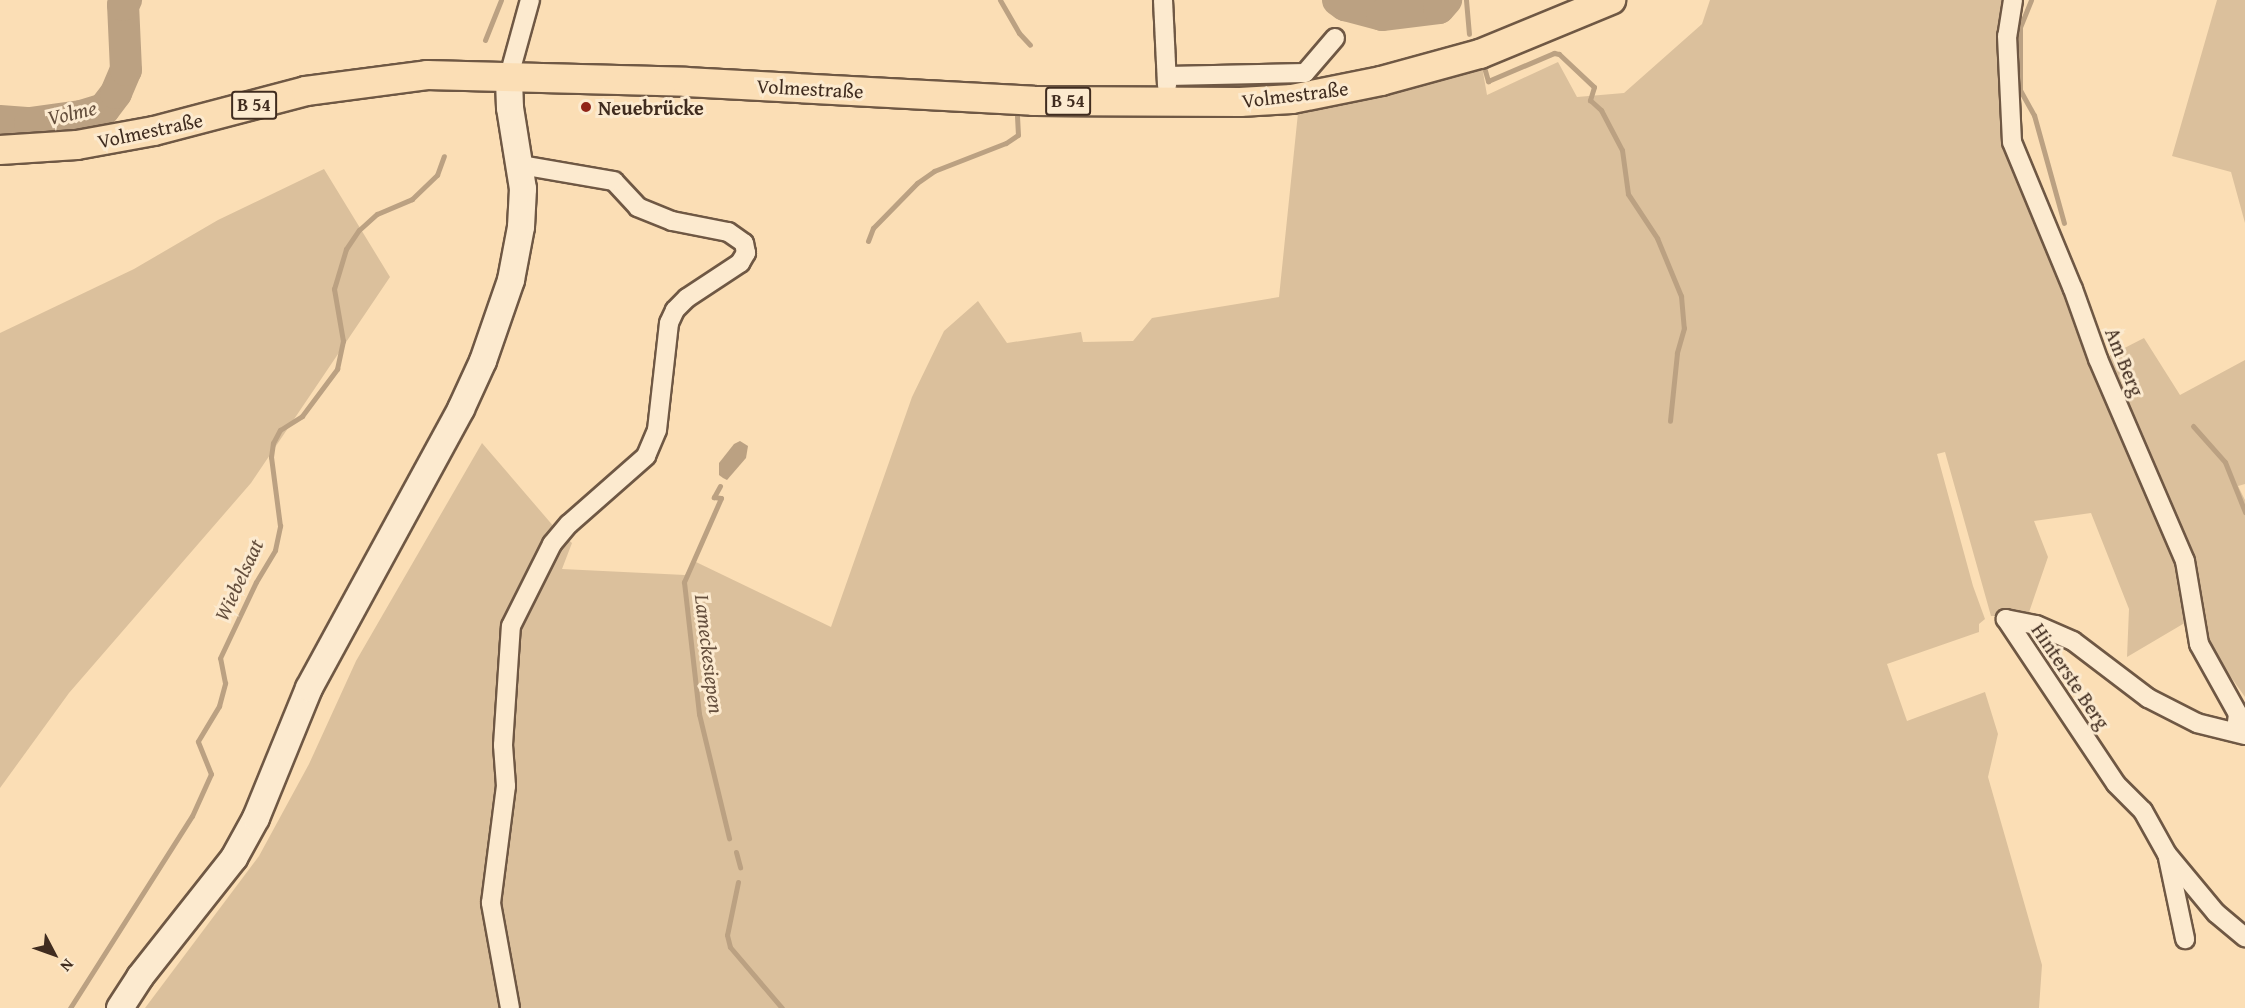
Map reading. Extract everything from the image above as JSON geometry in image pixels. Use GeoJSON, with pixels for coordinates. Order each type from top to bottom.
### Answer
{"type":"FeatureCollection","features":[{"type":"Feature","properties":{"kind":"main road","name":"Volmestraße"},"geometry":{"type":"LineString","coordinates":[[0,150],[77,145],[154,131],[306,91],[427,75],[509,76],[945,94],[1033,101],[1167,89],[1293,99],[1370,84],[1480,54],[1611,0]]}},
{"type":"Feature","properties":{"kind":"main road"},"geometry":{"type":"LineString","coordinates":[[120,1008],[140,977],[234,858],[256,818],[309,688],[461,409],[498,321],[518,255],[523,189],[510,108],[509,76]]}},
{"type":"Feature","properties":{"kind":"street"},"geometry":{"type":"LineString","coordinates":[[509,76],[530,0]]}},
{"type":"Feature","properties":{"kind":"street"},"geometry":{"type":"LineString","coordinates":[[1163,0],[1167,89],[1305,73],[1335,38]]}},
{"type":"Feature","properties":{"kind":"street","name":"Am Berg"},"geometry":{"type":"LineString","coordinates":[[2013,0],[2007,36],[2012,142],[2073,289],[2098,359],[2185,561],[2199,644],[2238,714],[2241,733]]}},
{"type":"Feature","properties":{"kind":"street"},"geometry":{"type":"LineString","coordinates":[[510,1008],[491,903],[506,786],[503,744],[511,626],[552,544],[569,524],[646,456],[657,430],[669,323],[675,310],[687,298],[740,263],[746,253],[744,243],[728,232],[672,220],[638,207],[614,181],[520,165]]}},
{"type":"Feature","properties":{"kind":"street","name":"Hinterste Berg"},"geometry":{"type":"LineString","coordinates":[[2241,733],[2197,723],[2148,698],[2073,641],[2036,625],[2006,619],[2116,784],[2143,811],[2167,854],[2216,914],[2245,937]]}},
{"type":"Feature","properties":{"kind":"street"},"geometry":{"type":"LineString","coordinates":[[2167,854],[2184,939]]}},
{"type":"Feature","properties":{"kind":"shaded area"},"geometry":{"type":"Polygon","coordinates":[[[1710,0],[2006,0],[2007,146],[2178,565],[2188,621],[2127,657],[2129,609],[2091,513],[2034,521],[2048,557],[2026,621],[2005,616],[1991,616],[1945,452],[1937,454],[1973,586],[1985,619],[1979,624],[1979,632],[1887,664],[1907,721],[1985,692],[1998,734],[1988,777],[2042,965],[2039,1008],[145,1008],[259,856],[309,764],[356,661],[482,443],[555,528],[572,543],[562,569],[685,575],[696,562],[831,627],[912,397],[944,331],[978,301],[1007,343],[1081,332],[1083,342],[1133,341],[1152,318],[1279,297],[1298,113],[1481,61],[1487,95],[1558,62],[1577,97],[1624,93],[1702,24],[1710,0]]]}},
{"type":"Feature","properties":{"kind":"shaded area"},"geometry":{"type":"Polygon","coordinates":[[[2217,0],[2245,0],[2245,223],[2231,172],[2172,156],[2217,0]]]}},
{"type":"Feature","properties":{"kind":"shaded area"},"geometry":{"type":"Polygon","coordinates":[[[324,169],[390,277],[251,483],[69,693],[0,788],[0,333],[134,269],[218,220],[324,169]]]}},
{"type":"Feature","properties":{"kind":"shaded area"},"geometry":{"type":"Polygon","coordinates":[[[2144,338],[2180,395],[2245,360],[2245,484],[2238,486],[2245,500],[2245,697],[2206,642],[2195,560],[2105,358],[2144,338]]]}},
{"type":"Feature","properties":{"kind":"shaded area"},"geometry":{"type":"Polygon","coordinates":[[[740,441],[748,446],[746,458],[727,480],[719,475],[719,463],[734,444],[740,441]]]}},
{"type":"Feature","properties":{"kind":"waterway","name":"Volme"},"geometry":{"type":"LineString","coordinates":[[0,121],[30,123],[81,116],[104,109],[116,93],[126,70],[123,5],[126,0]]}},
{"type":"Feature","properties":{"kind":"waterway","name":"Wiebelsaat"},"geometry":{"type":"LineString","coordinates":[[485,40],[501,0]]}},
{"type":"Feature","properties":{"kind":"waterway","name":"Lameckesiepen"},"geometry":{"type":"LineString","coordinates":[[1000,0],[1019,33],[1030,45]]}},
{"type":"Feature","properties":{"kind":"waterway","name":"Volme"},"geometry":{"type":"LineString","coordinates":[[1338,0],[1345,5],[1382,15],[1439,8],[1446,0]]}},
{"type":"Feature","properties":{"kind":"waterway"},"geometry":{"type":"LineString","coordinates":[[1466,0],[1469,34]]}},
{"type":"Feature","properties":{"kind":"waterway"},"geometry":{"type":"LineString","coordinates":[[2031,0],[2020,27],[2020,90],[2034,115],[2064,223]]}},
{"type":"Feature","properties":{"kind":"waterway"},"geometry":{"type":"LineString","coordinates":[[1484,67],[1488,81],[1554,53],[1559,54],[1594,87],[1590,100],[1601,110],[1622,150],[1628,194],[1657,238],[1681,296],[1684,328],[1677,353],[1670,421]]}},
{"type":"Feature","properties":{"kind":"waterway","name":"Lameckesiepen"},"geometry":{"type":"LineString","coordinates":[[868,241],[873,228],[917,183],[934,171],[1006,143],[1018,135],[1017,116]]}},
{"type":"Feature","properties":{"kind":"waterway","name":"Wiebelsaat"},"geometry":{"type":"LineString","coordinates":[[70,1008],[192,816],[211,774],[198,741],[219,706],[225,683],[220,658],[256,582],[275,550],[280,526],[271,457],[273,443],[280,430],[302,416],[337,369],[343,341],[334,289],[346,249],[359,230],[377,214],[412,199],[437,175],[444,156]]}},
{"type":"Feature","properties":{"kind":"waterway"},"geometry":{"type":"LineString","coordinates":[[2193,426],[2225,462],[2245,512]]}},
{"type":"Feature","properties":{"kind":"waterway","name":"Lameckesiepen"},"geometry":{"type":"LineString","coordinates":[[720,486],[714,497],[721,498],[684,582],[699,714],[729,838]]}},
{"type":"Feature","properties":{"kind":"waterway","name":"Lameckesiepen"},"geometry":{"type":"LineString","coordinates":[[736,852],[740,867]]}},
{"type":"Feature","properties":{"kind":"waterway","name":"Lameckesiepen"},"geometry":{"type":"LineString","coordinates":[[738,882],[727,935],[730,947],[782,1008]]}},
{"type":"Feature","properties":{"kind":"place","name":"Neuebrücke"},"geometry":{"type":"Point","coordinates":[586,107]}}]}
